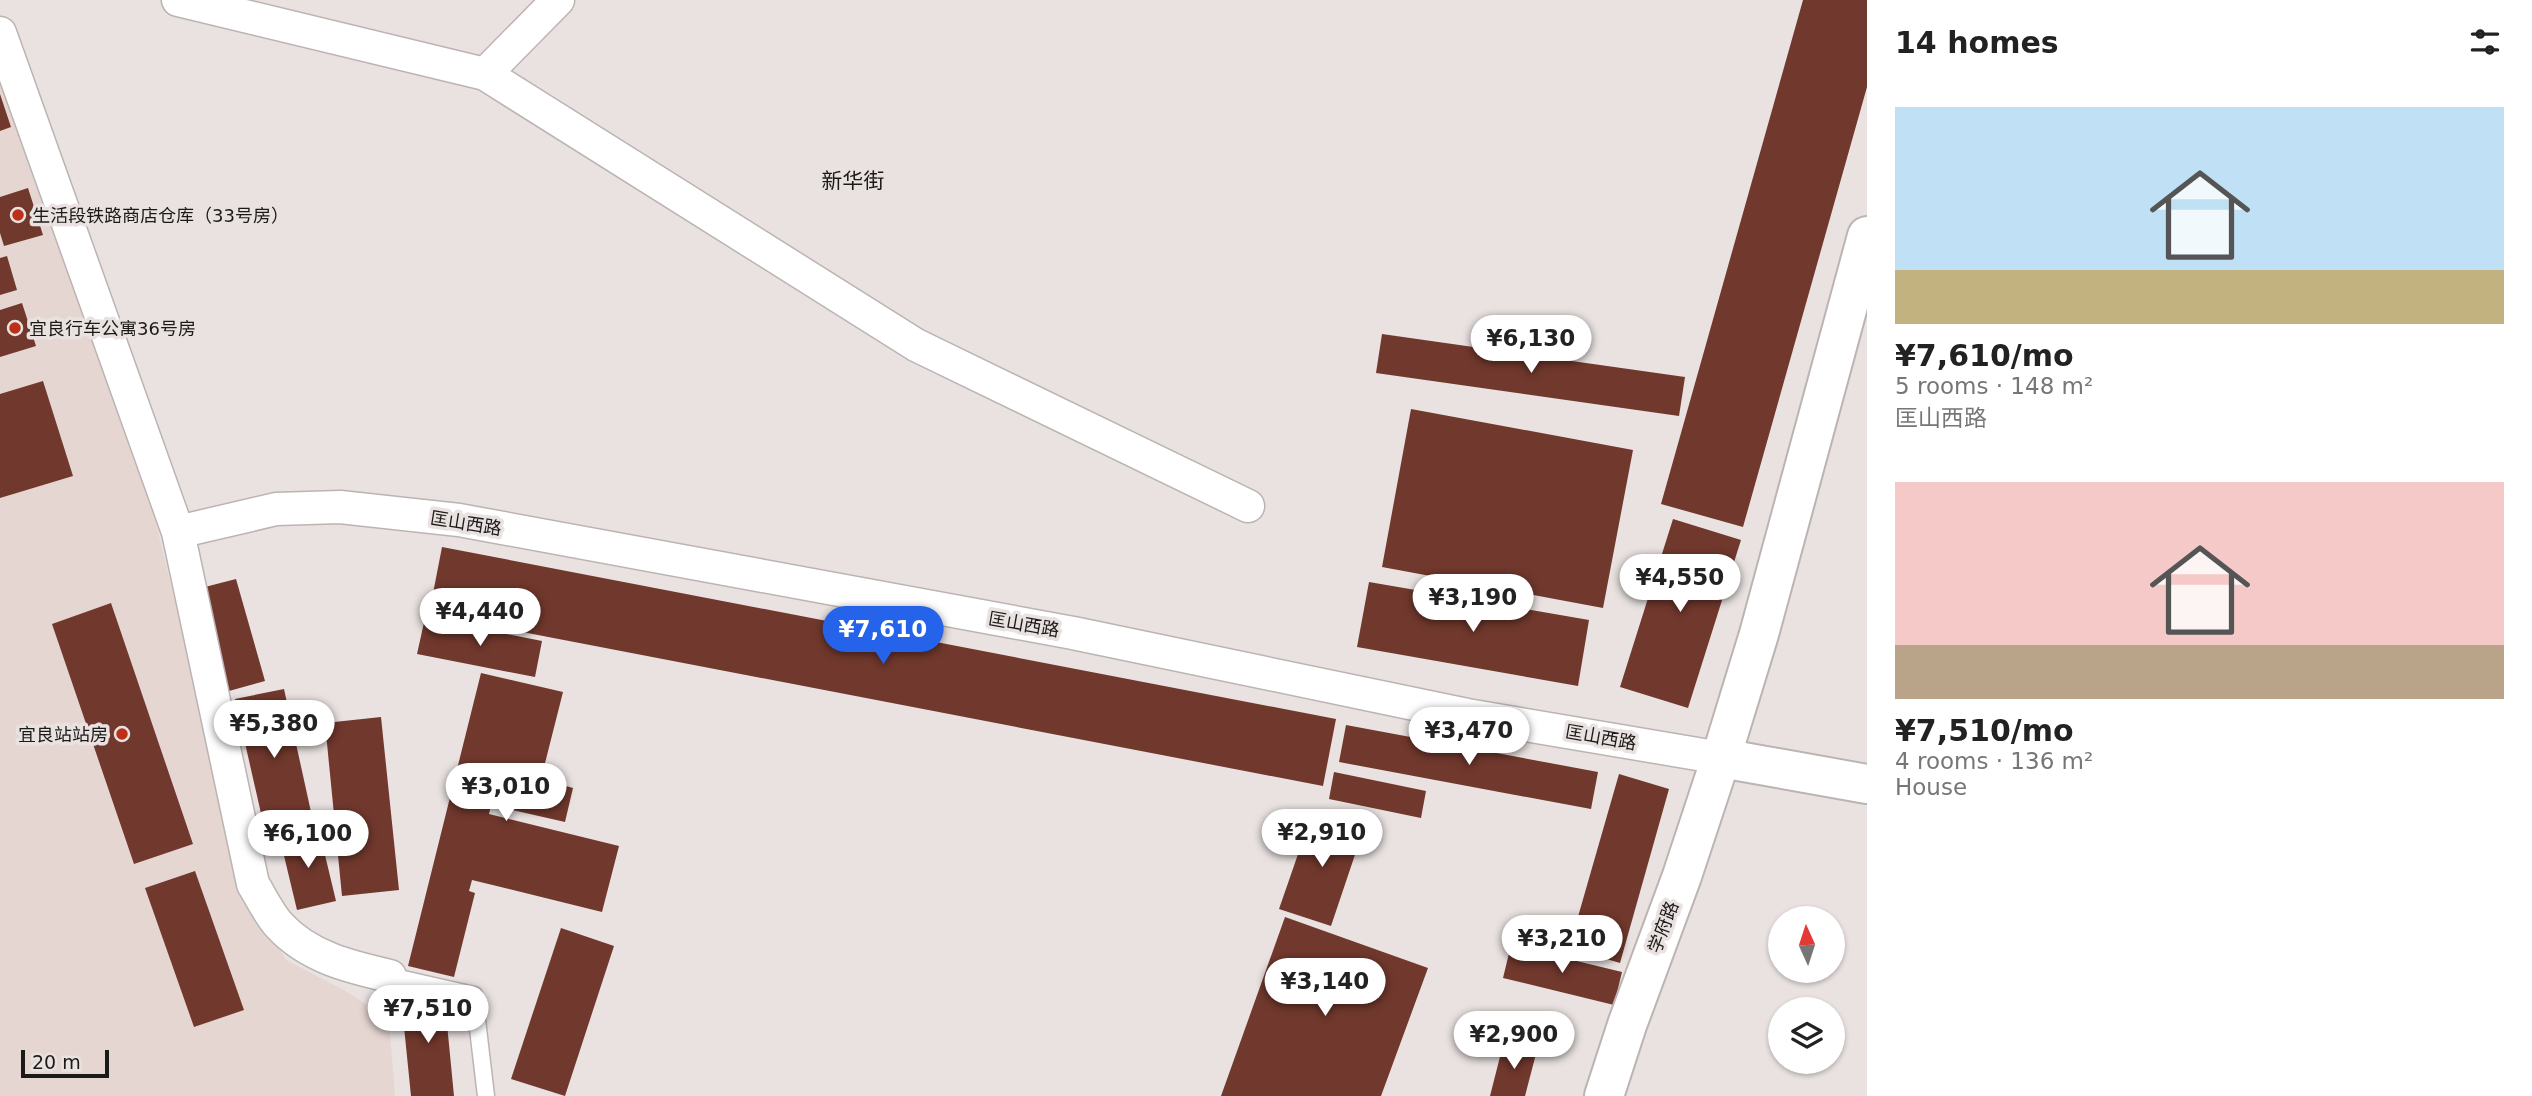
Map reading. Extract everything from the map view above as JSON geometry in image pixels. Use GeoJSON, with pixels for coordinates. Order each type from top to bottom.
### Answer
{"type":"FeatureCollection","features":[{"type":"Feature","properties":{"kind":"main road","name":"学府路"},"geometry":{"type":"LineString","coordinates":[[1604,1096],[1682,876],[1759,634],[1867,236]]}},
{"type":"Feature","properties":{"kind":"main road","name":"匡山西路"},"geometry":{"type":"LineString","coordinates":[[1721,758],[1867,784]]}},
{"type":"Feature","properties":{"kind":"street"},"geometry":{"type":"LineString","coordinates":[[178,0],[485,74],[916,345],[1248,506]]}},
{"type":"Feature","properties":{"kind":"street"},"geometry":{"type":"LineString","coordinates":[[485,74],[558,0]]}},
{"type":"Feature","properties":{"kind":"street"},"geometry":{"type":"LineString","coordinates":[[0,33],[178,532],[253,884],[278,925],[304,947],[341,965],[390,976]]}},
{"type":"Feature","properties":{"kind":"street","name":"匡山西路"},"geometry":{"type":"LineString","coordinates":[[178,532],[276,509],[340,507],[459,520],[1073,633],[1467,715],[1721,758]]}},
{"type":"Feature","properties":{"kind":"lane"},"geometry":{"type":"LineString","coordinates":[[390,976],[474,995],[486,1096]]}},
{"type":"Feature","properties":{"kind":"shaded area"},"geometry":{"type":"Polygon","coordinates":[[[0,69],[156,523],[243,887],[286,960],[349,993],[389,1020],[395,1096],[0,1096],[0,69]]]}},
{"type":"Feature","properties":{"kind":"building"},"geometry":{"type":"Polygon","coordinates":[[[1803,0],[1867,0],[1867,87],[1743,527],[1661,504],[1803,0]]]}},
{"type":"Feature","properties":{"kind":"building"},"geometry":{"type":"Polygon","coordinates":[[[0,94],[11,127],[0,131],[0,94]]]}},
{"type":"Feature","properties":{"kind":"building","name":"生活段铁路商店仓库（33号房）"},"geometry":{"type":"Polygon","coordinates":[[[28,188],[43,235],[4,246],[0,233],[0,197],[28,188]]]}},
{"type":"Feature","properties":{"kind":"building"},"geometry":{"type":"Polygon","coordinates":[[[7,256],[17,290],[0,295],[0,258],[7,256]]]}},
{"type":"Feature","properties":{"kind":"building","name":"宜良行车公寓36号房"},"geometry":{"type":"Polygon","coordinates":[[[22,303],[36,346],[0,357],[0,310],[22,303]]]}},
{"type":"Feature","properties":{"kind":"building"},"geometry":{"type":"Polygon","coordinates":[[[1382,334],[1685,377],[1679,416],[1376,373],[1382,334]]]}},
{"type":"Feature","properties":{"kind":"building"},"geometry":{"type":"Polygon","coordinates":[[[43,381],[73,476],[0,498],[0,394],[43,381]]]}},
{"type":"Feature","properties":{"kind":"building"},"geometry":{"type":"Polygon","coordinates":[[[1411,409],[1633,450],[1603,608],[1382,567],[1411,409]]]}},
{"type":"Feature","properties":{"kind":"building"},"geometry":{"type":"Polygon","coordinates":[[[1673,519],[1741,540],[1688,708],[1620,687],[1673,519]]]}},
{"type":"Feature","properties":{"kind":"building"},"geometry":{"type":"Polygon","coordinates":[[[442,547],[1336,719],[1323,786],[429,614],[442,547]]]}},
{"type":"Feature","properties":{"kind":"building"},"geometry":{"type":"Polygon","coordinates":[[[236,579],[265,681],[229,691],[201,588],[236,579]]]}},
{"type":"Feature","properties":{"kind":"building"},"geometry":{"type":"Polygon","coordinates":[[[1369,582],[1589,620],[1578,686],[1357,647],[1369,582]]]}},
{"type":"Feature","properties":{"kind":"building","name":"宜良站站房"},"geometry":{"type":"Polygon","coordinates":[[[111,603],[193,844],[134,864],[52,624],[111,603]]]}},
{"type":"Feature","properties":{"kind":"building"},"geometry":{"type":"Polygon","coordinates":[[[425,618],[542,641],[535,677],[417,654],[425,618]]]}},
{"type":"Feature","properties":{"kind":"building"},"geometry":{"type":"Polygon","coordinates":[[[481,673],[563,692],[541,779],[573,788],[565,822],[491,805],[489,814],[619,846],[602,912],[472,880],[469,891],[475,893],[454,977],[408,966],[481,673]]]}},
{"type":"Feature","properties":{"kind":"building"},"geometry":{"type":"Polygon","coordinates":[[[284,689],[313,821],[265,831],[235,699],[284,689]]]}},
{"type":"Feature","properties":{"kind":"building"},"geometry":{"type":"Polygon","coordinates":[[[381,717],[399,890],[342,896],[325,723],[381,717]]]}},
{"type":"Feature","properties":{"kind":"building"},"geometry":{"type":"Polygon","coordinates":[[[1346,725],[1598,772],[1591,809],[1339,762],[1346,725]]]}},
{"type":"Feature","properties":{"kind":"building"},"geometry":{"type":"Polygon","coordinates":[[[1334,772],[1426,791],[1421,818],[1329,799],[1334,772]]]}},
{"type":"Feature","properties":{"kind":"building"},"geometry":{"type":"Polygon","coordinates":[[[1619,774],[1669,789],[1620,963],[1569,948],[1619,774]]]}},
{"type":"Feature","properties":{"kind":"building"},"geometry":{"type":"Polygon","coordinates":[[[1313,811],[1364,828],[1331,926],[1279,909],[1313,811]]]}},
{"type":"Feature","properties":{"kind":"building"},"geometry":{"type":"Polygon","coordinates":[[[319,830],[336,901],[297,910],[280,839],[319,830]]]}},
{"type":"Feature","properties":{"kind":"building"},"geometry":{"type":"Polygon","coordinates":[[[195,871],[244,1010],[194,1027],[145,888],[195,871]]]}},
{"type":"Feature","properties":{"kind":"building"},"geometry":{"type":"Polygon","coordinates":[[[1285,917],[1428,968],[1381,1096],[1221,1096],[1285,917]]]}},
{"type":"Feature","properties":{"kind":"building"},"geometry":{"type":"Polygon","coordinates":[[[561,928],[614,946],[565,1096],[511,1079],[561,928]]]}},
{"type":"Feature","properties":{"kind":"building"},"geometry":{"type":"Polygon","coordinates":[[[1511,945],[1622,972],[1614,1005],[1503,978],[1511,945]]]}},
{"type":"Feature","properties":{"kind":"building"},"geometry":{"type":"Polygon","coordinates":[[[444,993],[454,1096],[411,1096],[401,997],[444,993]]]}},
{"type":"Feature","properties":{"kind":"building"},"geometry":{"type":"Polygon","coordinates":[[[1504,1041],[1537,1050],[1525,1096],[1490,1096],[1504,1041]]]}},
{"type":"Feature","properties":{"kind":"place","name":"生活段铁路商店仓库（33号房）"},"geometry":{"type":"Point","coordinates":[18,215]}},
{"type":"Feature","properties":{"kind":"place","name":"宜良行车公寓36号房"},"geometry":{"type":"Point","coordinates":[15,328]}},
{"type":"Feature","properties":{"kind":"place","name":"宜良站站房"},"geometry":{"type":"Point","coordinates":[122,734]}},
{"type":"Feature","properties":{"kind":"district","name":"新华街"},"geometry":{"type":"Point","coordinates":[853,181]}}]}
